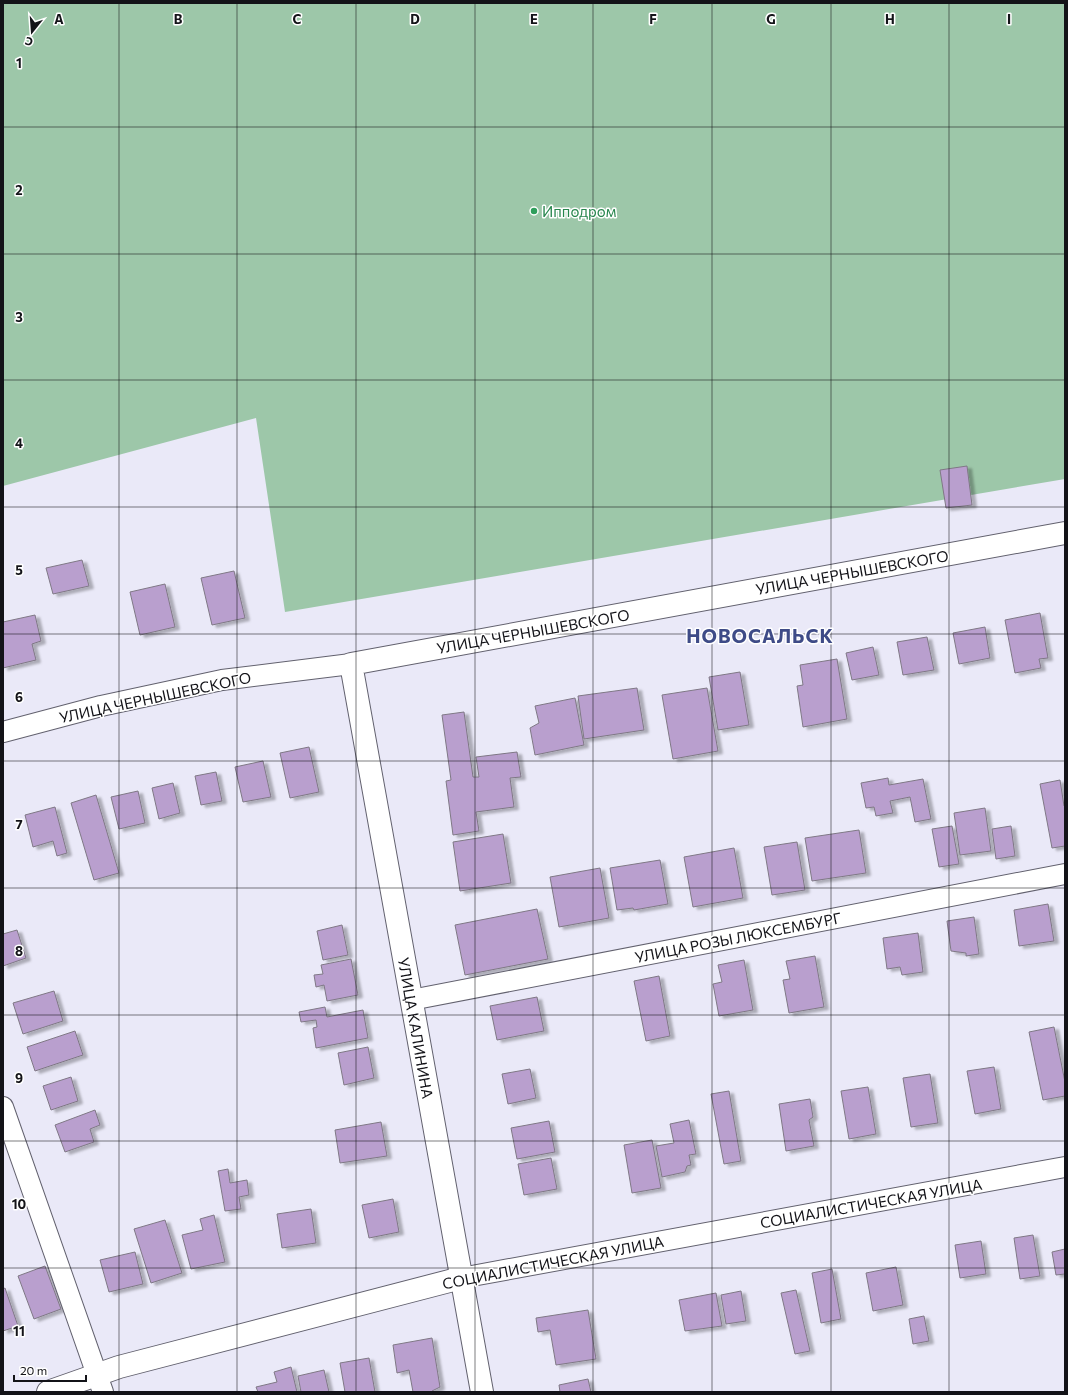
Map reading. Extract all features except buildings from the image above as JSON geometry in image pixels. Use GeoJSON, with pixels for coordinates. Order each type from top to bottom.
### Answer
{"type":"FeatureCollection","features":[{"type":"Feature","properties":{"kind":"street","name":"УЛИЦА ЧЕРНЫШЕВСКОГО"},"geometry":{"type":"LineString","coordinates":[[3,732],[101,706],[222,680],[351,664],[1065,533]]}},
{"type":"Feature","properties":{"kind":"street","name":"УЛИЦА КАЛИНИНА"},"geometry":{"type":"LineString","coordinates":[[351,664],[482,1392]]}},
{"type":"Feature","properties":{"kind":"street","name":"УЛИЦА РОЗЫ ЛЮКСЕМБУРГ"},"geometry":{"type":"LineString","coordinates":[[411,1000],[1065,874]]}},
{"type":"Feature","properties":{"kind":"street"},"geometry":{"type":"LineString","coordinates":[[3,1107],[100,1383]]}},
{"type":"Feature","properties":{"kind":"street","name":"СОЦИАЛИСТИЧЕСКАЯ УЛИЦА"},"geometry":{"type":"LineString","coordinates":[[48,1392],[100,1383],[118,1368],[461,1278],[1065,1167]]}},
{"type":"Feature","properties":{"kind":"green space","name":"Ипподром"},"geometry":{"type":"Polygon","coordinates":[[[3,3],[1065,3],[1065,479],[285,612],[256,418],[3,486],[3,3]]]}},
{"type":"Feature","properties":{"kind":"place","name":"Ипподром"},"geometry":{"type":"Point","coordinates":[534,211]}},
{"type":"Feature","properties":{"kind":"district","name":"НОВОСАЛЬСК"},"geometry":{"type":"Point","coordinates":[760,635]}}]}
